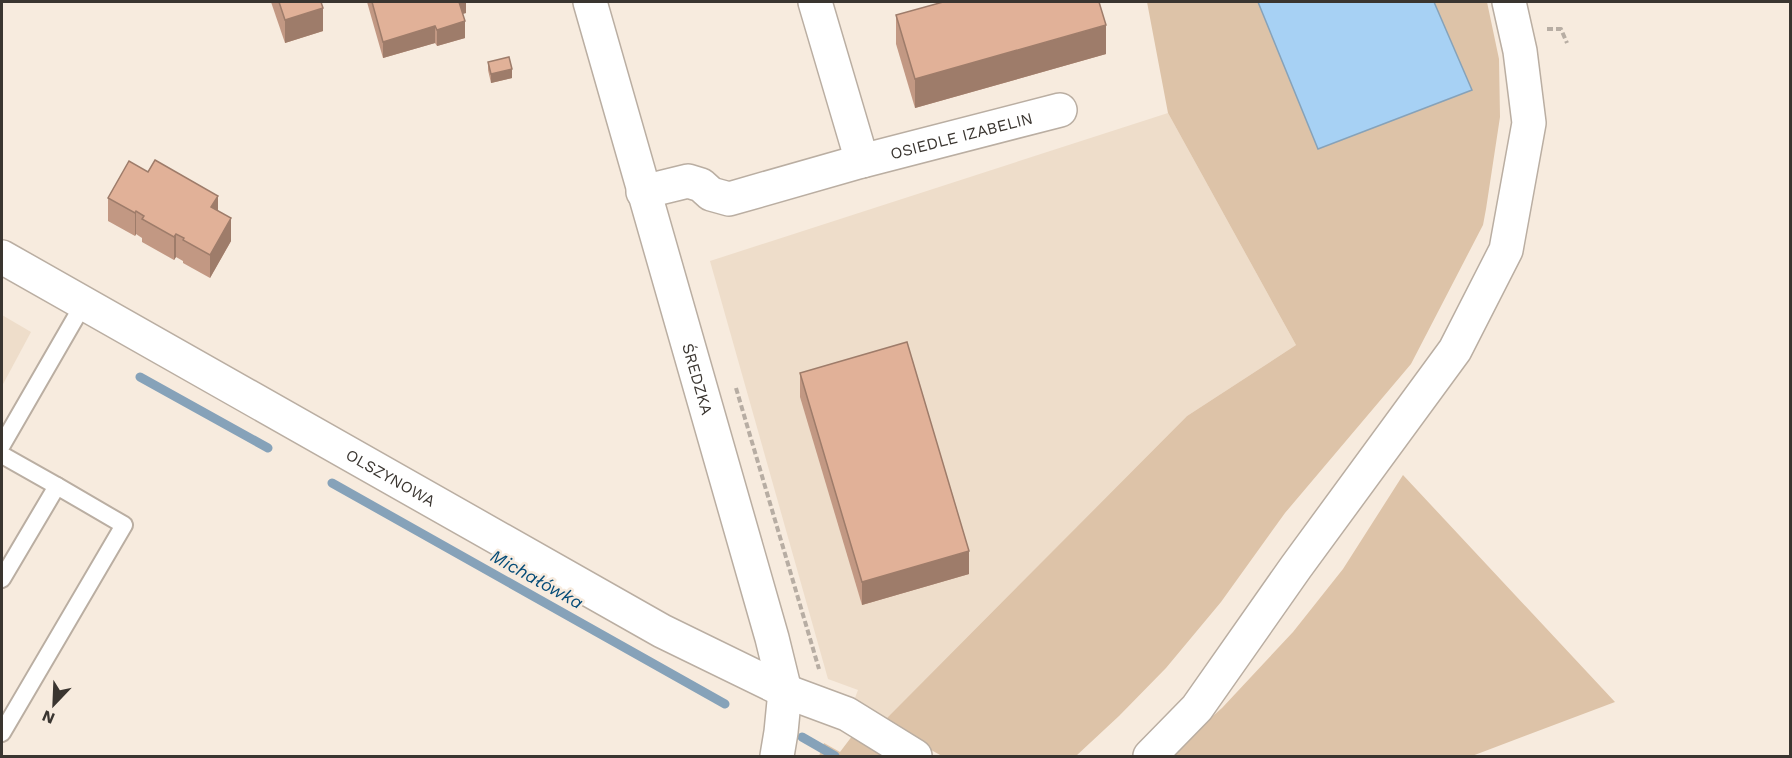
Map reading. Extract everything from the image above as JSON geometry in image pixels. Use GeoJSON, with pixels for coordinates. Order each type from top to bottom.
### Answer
{"type":"FeatureCollection","features":[{"type":"Feature","properties":{"kind":"street","name":"ŚREDZKA"},"geometry":{"type":"LineString","coordinates":[[590,2],[772,638],[784,691],[777,756]]}},
{"type":"Feature","properties":{"kind":"street"},"geometry":{"type":"LineString","coordinates":[[815,2],[862,162]]}},
{"type":"Feature","properties":{"kind":"street"},"geometry":{"type":"LineString","coordinates":[[1150,756],[1197,708],[1296,567],[1455,350],[1506,250],[1529,123],[1520,51],[1509,2]]}},
{"type":"Feature","properties":{"kind":"street","name":"OSIEDLE IZABELIN"},"geometry":{"type":"LineString","coordinates":[[643,192],[688,181],[701,185],[711,194],[729,199],[1060,110]]}},
{"type":"Feature","properties":{"kind":"street","name":"OLSZYNOWA"},"geometry":{"type":"LineString","coordinates":[[2,257],[662,631],[784,691],[848,714],[915,756]]}},
{"type":"Feature","properties":{"kind":"lane"},"geometry":{"type":"LineString","coordinates":[[2,445],[84,303]]}},
{"type":"Feature","properties":{"kind":"lane"},"geometry":{"type":"LineString","coordinates":[[2,455],[124,525],[2,733]]}},
{"type":"Feature","properties":{"kind":"lane"},"geometry":{"type":"LineString","coordinates":[[2,579],[57,486]]}},
{"type":"Feature","properties":{"kind":"shaded area"},"geometry":{"type":"Polygon","coordinates":[[[1147,2],[1258,2],[1318,149],[1472,90],[1434,2],[1487,2],[1499,59],[1500,117],[1483,225],[1411,364],[1285,513],[1221,602],[1166,668],[1119,716],[1076,756],[942,756],[882,723],[1187,416],[1296,345],[1168,113],[1147,2]]]}},
{"type":"Feature","properties":{"kind":"shaded area"},"geometry":{"type":"Polygon","coordinates":[[[1168,113],[1296,345],[1187,416],[882,723],[853,703],[858,690],[828,679],[710,261],[1168,113]]]}},
{"type":"Feature","properties":{"kind":"shaded area"},"geometry":{"type":"Polygon","coordinates":[[[2,315],[31,332],[2,386],[2,315]]]}},
{"type":"Feature","properties":{"kind":"shaded area"},"geometry":{"type":"Polygon","coordinates":[[[1403,475],[1615,702],[1472,756],[1167,756],[1222,708],[1293,632],[1343,569],[1403,475]]]}},
{"type":"Feature","properties":{"kind":"shaded area"},"geometry":{"type":"Polygon","coordinates":[[[859,727],[911,756],[819,756],[824,743],[840,752],[859,727]]]}},
{"type":"Feature","properties":{"kind":"water"},"geometry":{"type":"Polygon","coordinates":[[[1258,2],[1434,2],[1472,90],[1318,149],[1258,2]]]}},
{"type":"Feature","properties":{"kind":"building"},"geometry":{"type":"Polygon","coordinates":[[[279,2],[321,2],[323,8],[285,20],[279,2]]]}},
{"type":"Feature","properties":{"kind":"building"},"geometry":{"type":"Polygon","coordinates":[[[372,2],[459,2],[465,21],[437,30],[435,26],[383,42],[372,2]]]}},
{"type":"Feature","properties":{"kind":"building"},"geometry":{"type":"Polygon","coordinates":[[[943,2],[1099,2],[1106,25],[915,79],[896,15],[943,2]]]}},
{"type":"Feature","properties":{"kind":"building"},"geometry":{"type":"Polygon","coordinates":[[[509,57],[512,69],[491,74],[488,62],[509,57]]]}},
{"type":"Feature","properties":{"kind":"building"},"geometry":{"type":"Polygon","coordinates":[[[155,160],[218,196],[211,207],[231,218],[210,255],[183,240],[184,238],[176,234],[174,237],[142,219],[144,216],[136,211],[135,213],[108,198],[129,161],[148,172],[155,160]]]}},
{"type":"Feature","properties":{"kind":"building"},"geometry":{"type":"Polygon","coordinates":[[[907,342],[969,551],[862,582],[800,373],[907,342]]]}},
{"type":"Feature","properties":{"kind":"waterway","name":"Michałówka"},"geometry":{"type":"LineString","coordinates":[[140,377],[268,448]]}},
{"type":"Feature","properties":{"kind":"waterway","name":"Michałówka"},"geometry":{"type":"LineString","coordinates":[[332,483],[725,704]]}},
{"type":"Feature","properties":{"kind":"waterway","name":"Michałówka"},"geometry":{"type":"LineString","coordinates":[[802,737],[835,756]]}}]}
